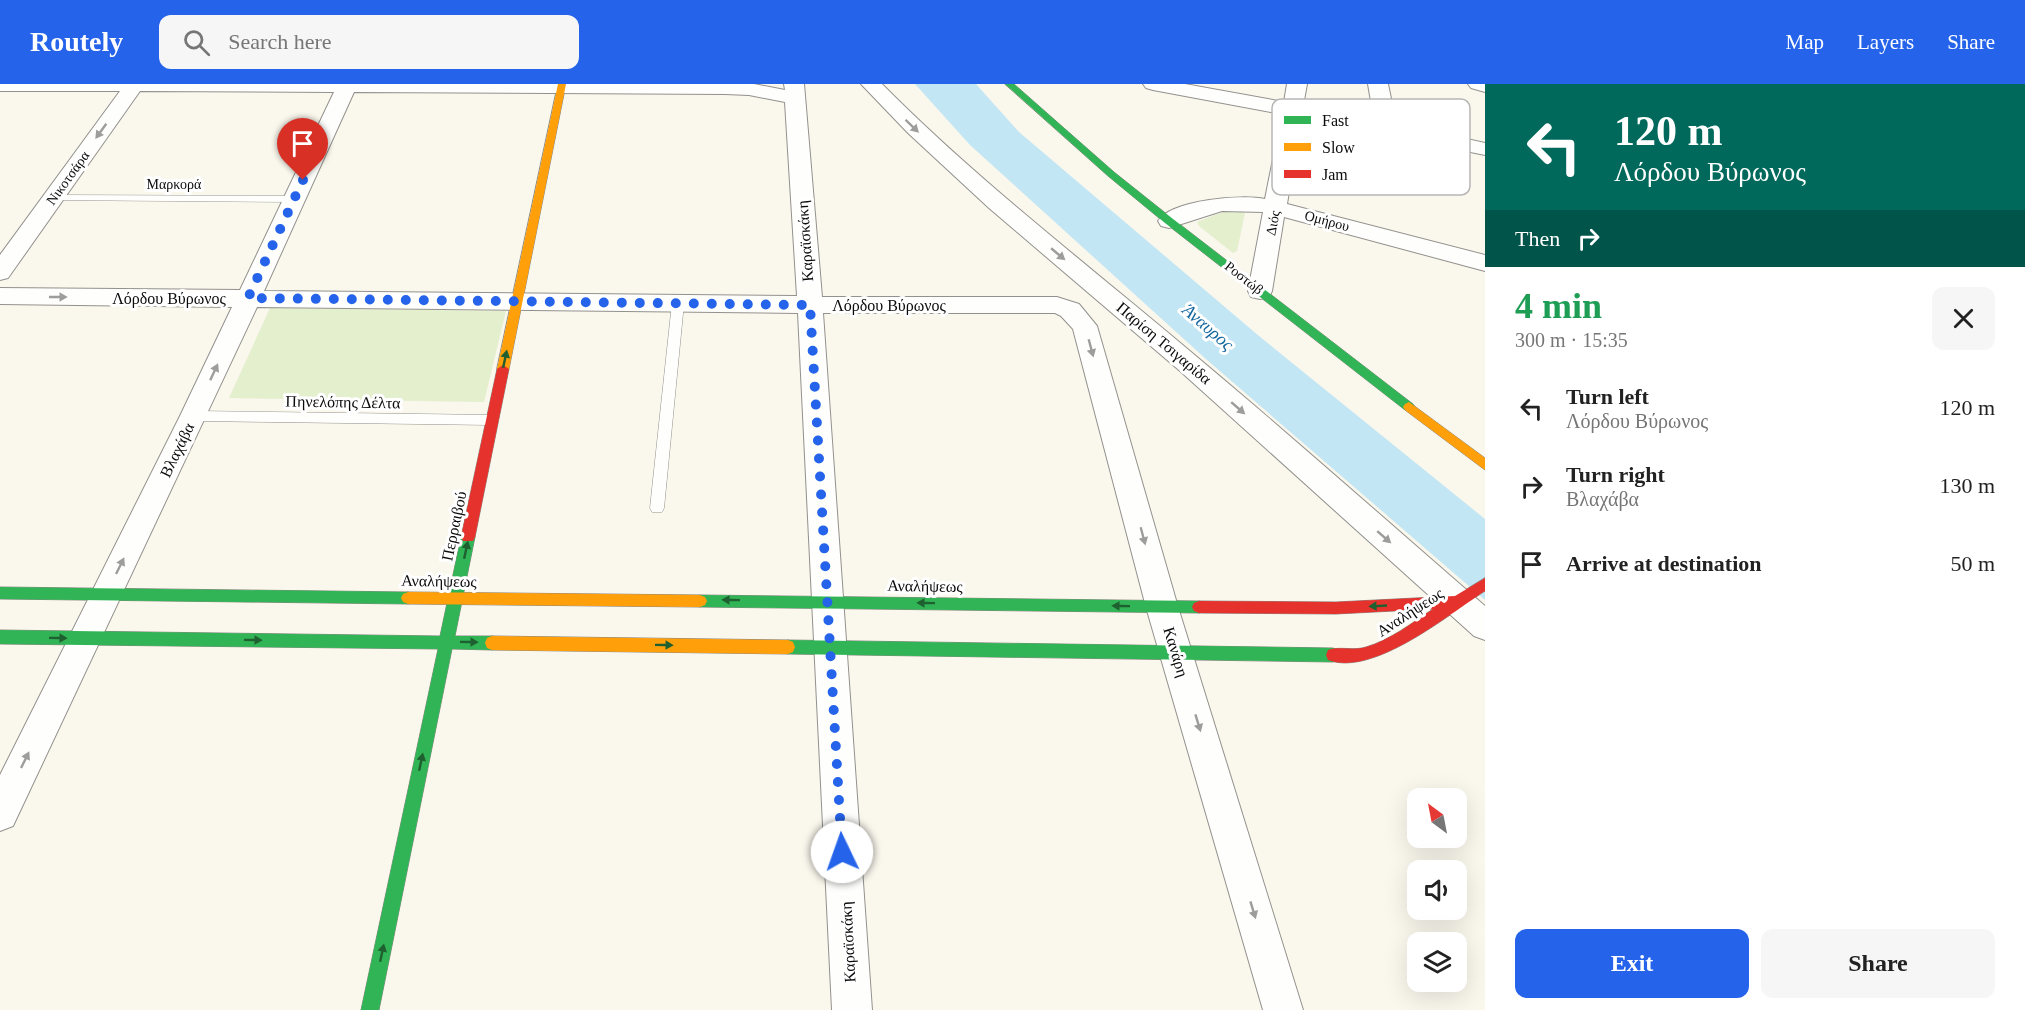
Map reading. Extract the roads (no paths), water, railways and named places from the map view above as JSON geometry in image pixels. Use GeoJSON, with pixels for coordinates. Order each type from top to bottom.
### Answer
{"type":"FeatureCollection","features":[{"type":"Feature","properties":{"kind":"main road","name":"Ροστώβ"},"geometry":{"type":"LineString","coordinates":[[1012,85],[1111,174],[1169,221],[1485,465]]}},
{"type":"Feature","properties":{"kind":"main road","name":"Περραιβού"},"geometry":{"type":"LineString","coordinates":[[370,1010],[562,86]]}},
{"type":"Feature","properties":{"kind":"main road"},"geometry":{"type":"LineString","coordinates":[[1462,600],[1485,584]]}},
{"type":"Feature","properties":{"kind":"main road","name":"Αναλήψεως"},"geometry":{"type":"LineString","coordinates":[[0,593],[1336,608],[1462,600]]}},
{"type":"Feature","properties":{"kind":"main road","name":"Αναλήψεως"},"geometry":{"type":"LineString","coordinates":[[0,637],[1363,655],[1386,648],[1462,600]]}},
{"type":"Feature","properties":{"kind":"street","name":"Παρίση Τσιγαρίδα"},"geometry":{"type":"LineString","coordinates":[[871,84],[915,129],[992,199],[1189,364],[1462,600],[1485,626]]}},
{"type":"Feature","properties":{"kind":"street"},"geometry":{"type":"LineString","coordinates":[[1153,84],[1272,106]]}},
{"type":"Feature","properties":{"kind":"street","name":"Διός"},"geometry":{"type":"LineString","coordinates":[[1294,99],[1297,84]]}},
{"type":"Feature","properties":{"kind":"street"},"geometry":{"type":"LineString","coordinates":[[1378,84],[1381,99]]}},
{"type":"Feature","properties":{"kind":"street"},"geometry":{"type":"LineString","coordinates":[[1478,84],[1485,86]]}},
{"type":"Feature","properties":{"kind":"street"},"geometry":{"type":"LineString","coordinates":[[0,85],[562,86],[795,91]]}},
{"type":"Feature","properties":{"kind":"street","name":"Νικοτσάρα"},"geometry":{"type":"LineString","coordinates":[[0,272],[135,85]]}},
{"type":"Feature","properties":{"kind":"street","name":"Βλαχάβα"},"geometry":{"type":"LineString","coordinates":[[0,813],[194,416],[347,85]]}},
{"type":"Feature","properties":{"kind":"street","name":"Καραϊσκάκη"},"geometry":{"type":"LineString","coordinates":[[795,91],[852,1010]]}},
{"type":"Feature","properties":{"kind":"street"},"geometry":{"type":"LineString","coordinates":[[1470,146],[1485,149]]}},
{"type":"Feature","properties":{"kind":"street","name":"Διός"},"geometry":{"type":"LineString","coordinates":[[1260,291],[1279,195]]}},
{"type":"Feature","properties":{"kind":"street","name":"Ομήρου"},"geometry":{"type":"LineString","coordinates":[[1169,221],[1227,201],[1245,201],[1485,263]]}},
{"type":"Feature","properties":{"kind":"street","name":"Λόρδου Βύρωνος"},"geometry":{"type":"LineString","coordinates":[[0,296],[810,305],[1057,305]]}},
{"type":"Feature","properties":{"kind":"street","name":"Κανάρη"},"geometry":{"type":"LineString","coordinates":[[1057,305],[1070,310],[1085,326],[1162,607],[1283,1010]]}},
{"type":"Feature","properties":{"kind":"lane","name":"Μαρκορά"},"geometry":{"type":"LineString","coordinates":[[53,198],[295,199]]}},
{"type":"Feature","properties":{"kind":"lane"},"geometry":{"type":"LineString","coordinates":[[657,508],[678,303]]}},
{"type":"Feature","properties":{"kind":"lane","name":"Πηνελόπης Δέλτα"},"geometry":{"type":"LineString","coordinates":[[194,416],[492,420]]}},
{"type":"Feature","properties":{"kind":"water","name":"Άναυρος"},"geometry":{"type":"Polygon","coordinates":[[[915,84],[976,84],[1019,132],[1259,336],[1485,519],[1485,600],[1207,360],[970,145],[915,84]]]}}]}
